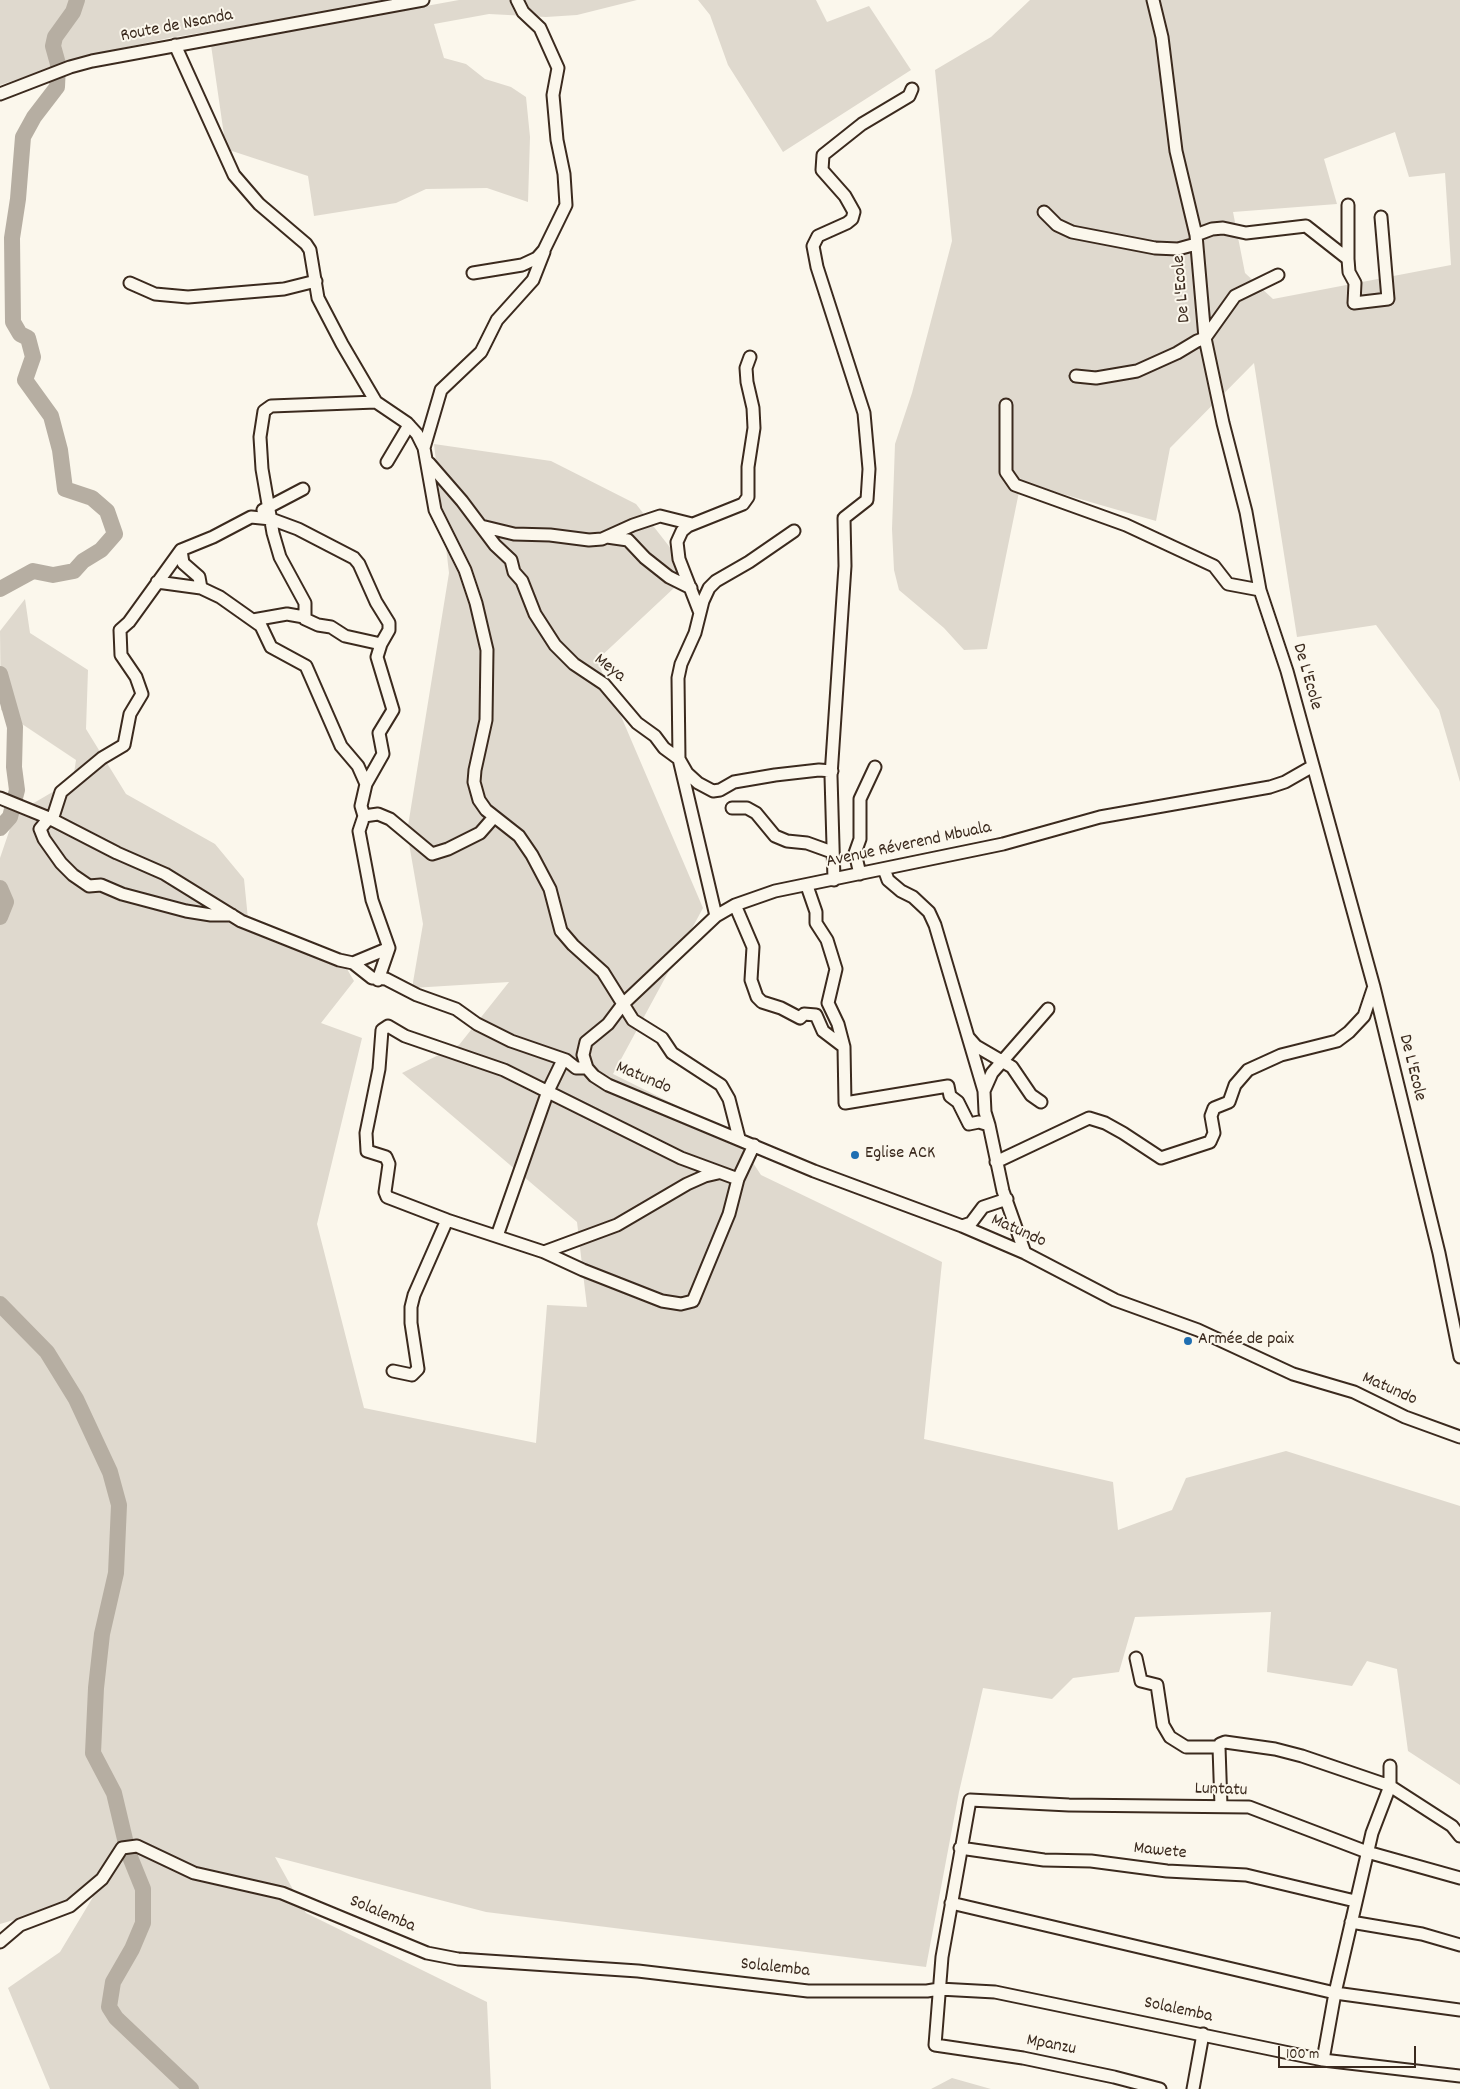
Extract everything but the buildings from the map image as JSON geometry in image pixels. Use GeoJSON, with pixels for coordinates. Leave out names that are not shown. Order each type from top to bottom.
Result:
{"type":"FeatureCollection","features":[{"type":"Feature","properties":{"kind":"street","name":"Route de Nsanda"},"geometry":{"type":"LineString","coordinates":[[0,94],[70,67],[175,44],[423,0]]}},
{"type":"Feature","properties":{"kind":"street"},"geometry":{"type":"LineString","coordinates":[[424,448],[442,390],[481,352],[497,320],[534,280],[544,250],[566,205],[564,174],[557,140],[553,95],[558,68],[540,28],[523,12],[516,0]]}},
{"type":"Feature","properties":{"kind":"street","name":"De L'Ecole"},"geometry":{"type":"LineString","coordinates":[[1153,0],[1162,37],[1176,151],[1196,239],[1205,338],[1223,423],[1246,512],[1260,590],[1288,671],[1374,987],[1440,1253],[1460,1356]]}},
{"type":"Feature","properties":{"kind":"street"},"geometry":{"type":"LineString","coordinates":[[175,44],[234,175],[259,204],[306,244],[316,281],[318,298],[376,402],[409,425],[424,448],[435,510],[465,570],[487,650],[487,707],[477,755],[474,782],[479,800],[494,817],[519,836],[532,855],[550,889],[561,931],[572,945],[603,972],[638,1025],[662,1038],[672,1052],[721,1085],[729,1099],[739,1138]]}},
{"type":"Feature","properties":{"kind":"street"},"geometry":{"type":"LineString","coordinates":[[834,880],[832,771],[845,566],[844,518],[868,500],[869,469],[864,413],[816,267],[813,246],[818,236],[847,223],[852,219],[854,212],[844,196],[822,170],[823,155],[829,148],[873,116],[909,96],[912,89]]}},
{"type":"Feature","properties":{"kind":"street"},"geometry":{"type":"LineString","coordinates":[[1348,205],[1348,259],[1349,272],[1355,283],[1354,302],[1388,299],[1380,217]]}},
{"type":"Feature","properties":{"kind":"street"},"geometry":{"type":"LineString","coordinates":[[1044,212],[1057,226],[1072,232],[1155,248],[1178,249],[1212,229],[1223,228],[1246,233],[1306,226],[1348,259]]}},
{"type":"Feature","properties":{"kind":"street"},"geometry":{"type":"LineString","coordinates":[[473,273],[522,265],[537,258],[544,250]]}},
{"type":"Feature","properties":{"kind":"street"},"geometry":{"type":"LineString","coordinates":[[1076,376],[1096,378],[1137,371],[1205,338],[1235,296],[1278,275]]}},
{"type":"Feature","properties":{"kind":"street"},"geometry":{"type":"LineString","coordinates":[[130,283],[155,294],[188,297],[292,288],[316,281]]}},
{"type":"Feature","properties":{"kind":"street"},"geometry":{"type":"LineString","coordinates":[[701,614],[676,548],[682,531],[692,524],[743,504],[748,496],[748,467],[754,428],[753,408],[746,368],[750,357]]}},
{"type":"Feature","properties":{"kind":"street"},"geometry":{"type":"LineString","coordinates":[[304,617],[305,603],[280,557],[271,519],[262,469],[260,437],[264,411],[271,406],[376,402]]}},
{"type":"Feature","properties":{"kind":"street"},"geometry":{"type":"LineString","coordinates":[[1006,405],[1006,472],[1015,485],[1126,525],[1214,566],[1228,584],[1260,590]]}},
{"type":"Feature","properties":{"kind":"street"},"geometry":{"type":"LineString","coordinates":[[387,462],[409,425]]}},
{"type":"Feature","properties":{"kind":"street","name":"Meya"},"geometry":{"type":"LineString","coordinates":[[428,463],[496,545],[512,560],[513,568],[522,581],[534,614],[555,645],[574,664],[604,684],[637,723],[651,731],[664,748],[678,760],[687,773],[698,783],[713,791],[720,790],[734,782],[819,770],[832,771]]}},
{"type":"Feature","properties":{"kind":"street"},"geometry":{"type":"LineString","coordinates":[[232,915],[186,911],[122,894],[101,885],[90,886],[73,875],[60,863],[44,839],[40,829],[50,819],[61,792],[102,758],[124,744],[130,714],[142,694],[136,677],[121,655],[120,630],[129,622],[181,550],[213,537],[304,490]]}},
{"type":"Feature","properties":{"kind":"street"},"geometry":{"type":"LineString","coordinates":[[481,526],[526,536],[550,535],[589,540],[607,537],[660,516],[692,524]]}},
{"type":"Feature","properties":{"kind":"street"},"geometry":{"type":"LineString","coordinates":[[251,517],[271,519],[298,529],[346,553],[359,564],[379,608],[385,614],[389,623],[389,630],[381,644],[377,657],[393,710],[379,733],[383,754],[366,784],[361,806],[364,816],[359,831],[372,900],[389,948],[378,980]]}},
{"type":"Feature","properties":{"kind":"street"},"geometry":{"type":"LineString","coordinates":[[716,916],[678,760],[678,678],[706,595],[716,580],[749,562],[794,531]]}},
{"type":"Feature","properties":{"kind":"street"},"geometry":{"type":"LineString","coordinates":[[607,537],[628,540],[645,558],[669,578],[691,588]]}},
{"type":"Feature","properties":{"kind":"street"},"geometry":{"type":"LineString","coordinates":[[181,550],[183,563],[197,575],[201,588]]}},
{"type":"Feature","properties":{"kind":"street"},"geometry":{"type":"LineString","coordinates":[[157,582],[201,588],[220,597],[261,626],[271,648],[301,661],[310,672],[340,746],[358,766],[366,784]]}},
{"type":"Feature","properties":{"kind":"street"},"geometry":{"type":"LineString","coordinates":[[253,620],[287,614],[304,617],[313,623],[332,627],[345,636],[381,644]]}},
{"type":"Feature","properties":{"kind":"street","name":"Avenue Réverend Mbuala"},"geometry":{"type":"LineString","coordinates":[[565,1060],[583,1048],[586,1042],[608,1024],[623,1004],[716,916],[735,905],[764,894],[1003,844],[1100,817],[1270,787],[1285,782],[1313,766]]}},
{"type":"Feature","properties":{"kind":"street"},"geometry":{"type":"LineString","coordinates":[[860,874],[855,853],[860,839],[860,799],[875,767]]}},
{"type":"Feature","properties":{"kind":"street"},"geometry":{"type":"LineString","coordinates":[[9,803],[50,819],[117,853],[166,874],[241,921],[339,960],[353,963],[389,948]]}},
{"type":"Feature","properties":{"kind":"street"},"geometry":{"type":"LineString","coordinates":[[732,808],[747,808],[756,813],[775,836],[787,841],[808,843],[832,852]]}},
{"type":"Feature","properties":{"kind":"street"},"geometry":{"type":"LineString","coordinates":[[364,816],[378,814],[390,819],[432,854],[448,849],[480,833],[494,817]]}},
{"type":"Feature","properties":{"kind":"street"},"geometry":{"type":"LineString","coordinates":[[884,869],[888,880],[901,891],[913,897],[928,912],[935,925],[984,1091],[985,1112],[1006,1199],[1025,1253]]}},
{"type":"Feature","properties":{"kind":"street"},"geometry":{"type":"LineString","coordinates":[[807,886],[816,922],[827,940],[836,969],[828,1003],[838,1024],[844,1047],[845,1103],[948,1086],[950,1096],[958,1102],[969,1124],[979,1122],[989,1125]]}},
{"type":"Feature","properties":{"kind":"street"},"geometry":{"type":"LineString","coordinates":[[735,905],[753,946],[751,980],[757,997],[762,1002],[781,1008],[800,1018],[804,1014],[816,1015],[823,1031],[844,1047]]}},
{"type":"Feature","properties":{"kind":"street","name":"Matundo"},"geometry":{"type":"LineString","coordinates":[[353,963],[372,978],[378,980],[386,979],[418,995],[456,1009],[477,1024],[511,1040],[565,1060],[576,1068],[588,1068],[594,1076],[608,1085],[739,1138],[814,1171],[962,1226],[1025,1253],[1115,1300],[1198,1330],[1293,1374],[1354,1392],[1405,1417],[1460,1437]]}},
{"type":"Feature","properties":{"kind":"street"},"geometry":{"type":"LineString","coordinates":[[996,1162],[1089,1118],[1106,1123],[1161,1158],[1210,1142],[1214,1133],[1211,1116],[1214,1108],[1228,1102],[1235,1085],[1248,1070],[1281,1055],[1337,1041],[1349,1032],[1364,1016],[1374,987]]}},
{"type":"Feature","properties":{"kind":"street"},"geometry":{"type":"LineString","coordinates":[[984,1091],[992,1073],[1048,1009]]}},
{"type":"Feature","properties":{"kind":"street"},"geometry":{"type":"LineString","coordinates":[[738,1179],[700,1167],[504,1070],[405,1036],[384,1026],[380,1035],[379,1069],[368,1116],[367,1151],[386,1157],[389,1164],[385,1192],[387,1196],[447,1220],[544,1252],[662,1301],[681,1304],[693,1301],[729,1214],[738,1179],[754,1145]]}},
{"type":"Feature","properties":{"kind":"street"},"geometry":{"type":"LineString","coordinates":[[969,1038],[976,1046],[1012,1067],[1031,1096],[1040,1102]]}},
{"type":"Feature","properties":{"kind":"street"},"geometry":{"type":"LineString","coordinates":[[583,1048],[584,1064],[588,1068]]}},
{"type":"Feature","properties":{"kind":"street"},"geometry":{"type":"LineString","coordinates":[[497,1236],[548,1091],[565,1060]]}},
{"type":"Feature","properties":{"kind":"street"},"geometry":{"type":"LineString","coordinates":[[544,1252],[617,1225],[687,1184],[705,1176],[720,1173]]}},
{"type":"Feature","properties":{"kind":"street"},"geometry":{"type":"LineString","coordinates":[[962,1226],[970,1223],[982,1207],[1006,1199]]}},
{"type":"Feature","properties":{"kind":"street"},"geometry":{"type":"LineString","coordinates":[[393,1371],[412,1375],[418,1369],[412,1330],[411,1307],[414,1295],[447,1220]]}},
{"type":"Feature","properties":{"kind":"street"},"geometry":{"type":"LineString","coordinates":[[1136,1658],[1141,1681],[1157,1685],[1163,1725],[1170,1737],[1186,1747],[1219,1747]]}},
{"type":"Feature","properties":{"kind":"street"},"geometry":{"type":"LineString","coordinates":[[1221,1806],[1219,1747],[1220,1744],[1225,1742],[1275,1749],[1390,1786],[1452,1826],[1460,1836]]}},
{"type":"Feature","properties":{"kind":"street"},"geometry":{"type":"LineString","coordinates":[[1323,2060],[1355,1901],[1372,1833],[1390,1786],[1390,1766]]}},
{"type":"Feature","properties":{"kind":"street","name":"Luntatu"},"geometry":{"type":"LineString","coordinates":[[960,1848],[970,1800],[1069,1805],[1249,1807],[1367,1852],[1460,1878]]}},
{"type":"Feature","properties":{"kind":"street","name":"Solalemba"},"geometry":{"type":"LineString","coordinates":[[0,1942],[20,1925],[70,1906],[102,1879],[109,1865],[126,1847],[138,1846],[194,1873],[282,1893],[427,1953],[458,1958],[638,1971],[808,1991],[927,1991],[939,1989],[995,1992],[1323,2060],[1460,2076]]}},
{"type":"Feature","properties":{"kind":"street"},"geometry":{"type":"LineString","coordinates":[[939,1989],[960,1848]]}},
{"type":"Feature","properties":{"kind":"street","name":"Mawete"},"geometry":{"type":"LineString","coordinates":[[960,1848],[1044,1860],[1091,1861],[1167,1871],[1246,1875],[1355,1901]]}},
{"type":"Feature","properties":{"kind":"street"},"geometry":{"type":"LineString","coordinates":[[951,1903],[1335,1993],[1460,2010]]}},
{"type":"Feature","properties":{"kind":"street"},"geometry":{"type":"LineString","coordinates":[[1351,1922],[1422,1934],[1460,1945]]}},
{"type":"Feature","properties":{"kind":"street","name":"Mpanzu"},"geometry":{"type":"LineString","coordinates":[[939,1989],[935,2045],[1023,2058],[1114,2077],[1160,2089]]}},
{"type":"Feature","properties":{"kind":"street"},"geometry":{"type":"LineString","coordinates":[[1193,2089],[1203,2034]]}},
{"type":"Feature","properties":{"kind":"shaded area"},"geometry":{"type":"Polygon","coordinates":[[[0,0],[400,0],[169,38],[95,54],[0,85],[0,0]]]}},
{"type":"Feature","properties":{"kind":"shaded area"},"geometry":{"type":"Polygon","coordinates":[[[459,0],[637,0],[577,15],[546,17],[489,14],[434,24],[444,58],[466,64],[485,79],[511,87],[526,97],[530,137],[528,202],[487,188],[426,189],[396,203],[314,216],[308,176],[226,149],[211,45],[459,0]]]}},
{"type":"Feature","properties":{"kind":"shaded area"},"geometry":{"type":"Polygon","coordinates":[[[698,0],[816,0],[827,22],[869,6],[911,70],[783,152],[728,65],[710,15],[698,0]]]}},
{"type":"Feature","properties":{"kind":"shaded area"},"geometry":{"type":"Polygon","coordinates":[[[1030,0],[1460,0],[1460,782],[1439,710],[1376,625],[1297,637],[1254,363],[1170,448],[1156,521],[1021,482],[987,649],[964,650],[944,628],[899,590],[894,570],[892,529],[895,444],[912,393],[952,241],[935,70],[991,37],[1030,0]],[[1395,132],[1324,159],[1337,204],[1233,212],[1245,273],[1273,299],[1451,265],[1445,173],[1409,177],[1395,132]]]}},
{"type":"Feature","properties":{"kind":"shaded area"},"geometry":{"type":"Polygon","coordinates":[[[434,444],[551,461],[636,504],[690,573],[597,660],[703,908],[613,1074],[734,1134],[761,1175],[942,1262],[924,1439],[1113,1482],[1118,1530],[1172,1510],[1186,1478],[1286,1451],[1460,1506],[1460,1785],[1408,1751],[1397,1669],[1367,1661],[1352,1686],[1267,1672],[1271,1612],[1135,1617],[1119,1672],[1073,1678],[1052,1699],[983,1688],[959,1792],[926,1967],[486,1912],[275,1857],[306,1913],[487,2002],[491,2089],[50,2089],[8,1988],[60,1952],[93,1897],[0,1924],[0,858],[15,814],[73,780],[76,760],[1,710],[0,631],[25,599],[30,633],[88,670],[86,729],[126,794],[215,844],[244,879],[249,929],[347,969],[354,981],[321,1023],[362,1038],[317,1224],[364,1408],[536,1443],[547,1305],[587,1307],[577,1222],[402,1073],[459,1045],[509,982],[412,988],[423,924],[407,832],[449,573],[434,444]]]}},
{"type":"Feature","properties":{"kind":"shaded area"},"geometry":{"type":"Polygon","coordinates":[[[952,2078],[991,2089],[931,2089],[952,2078]]]}},
{"type":"Feature","properties":{"kind":"waterway"},"geometry":{"type":"LineString","coordinates":[[0,589],[33,571],[53,575],[74,571],[83,561],[101,550],[115,534],[107,511],[92,498],[65,489],[60,450],[51,416],[25,380],[33,357],[28,338],[20,334],[13,322],[12,238],[18,199],[23,137],[34,117],[57,87],[58,64],[53,46],[55,37],[73,12],[77,0]]}},
{"type":"Feature","properties":{"kind":"waterway"},"geometry":{"type":"LineString","coordinates":[[0,674],[15,727],[14,767],[17,790],[10,817],[0,828]]}},
{"type":"Feature","properties":{"kind":"waterway"},"geometry":{"type":"LineString","coordinates":[[0,888],[6,902],[0,917]]}},
{"type":"Feature","properties":{"kind":"waterway"},"geometry":{"type":"LineString","coordinates":[[0,1304],[47,1352],[76,1399],[110,1472],[119,1505],[116,1573],[102,1634],[96,1688],[93,1753],[114,1793],[128,1852],[143,1889],[143,1923],[132,1949],[113,1982],[109,2007],[116,2018],[191,2089]]}},
{"type":"Feature","properties":{"kind":"place","name":"Eglise ACK"},"geometry":{"type":"Point","coordinates":[855,1155]}},
{"type":"Feature","properties":{"kind":"place","name":"Armée de paix"},"geometry":{"type":"Point","coordinates":[1188,1341]}}]}
